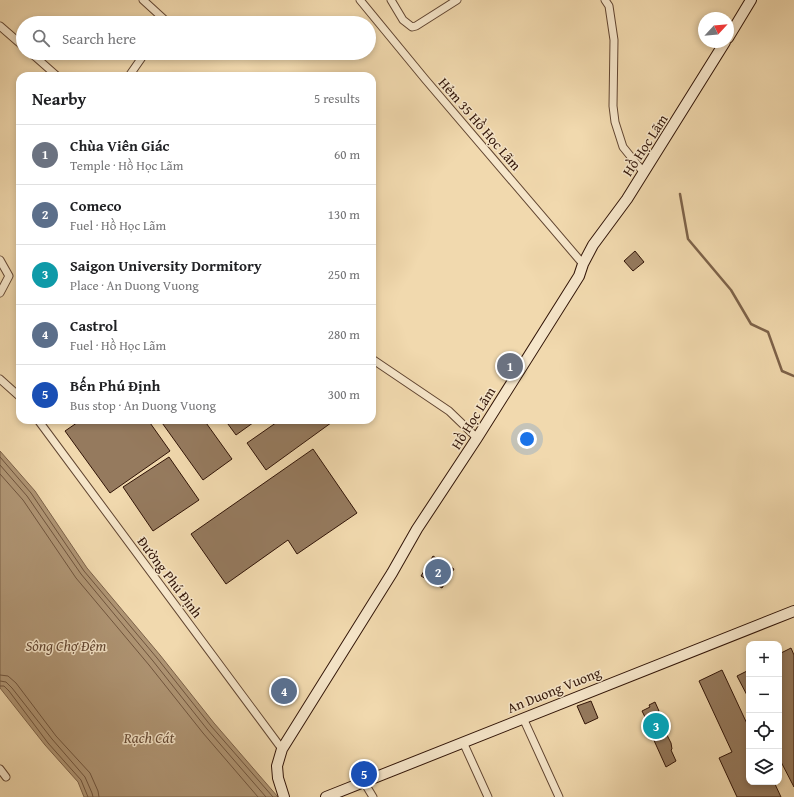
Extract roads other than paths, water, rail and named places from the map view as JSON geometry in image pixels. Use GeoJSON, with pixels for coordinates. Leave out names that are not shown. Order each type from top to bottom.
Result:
{"type":"FeatureCollection","features":[{"type":"Feature","properties":{"kind":"main road"},"geometry":{"type":"LineString","coordinates":[[734,28],[751,0]]}},
{"type":"Feature","properties":{"kind":"main road","name":"Hồ Học Lãm"},"geometry":{"type":"LineString","coordinates":[[284,797],[276,766],[282,749],[392,573],[417,529],[477,438],[579,276],[583,264],[593,245],[627,199],[721,48]]}},
{"type":"Feature","properties":{"kind":"main road","name":"An Duong Vuong"},"geometry":{"type":"LineString","coordinates":[[326,797],[794,611]]}},
{"type":"Feature","properties":{"kind":"street"},"geometry":{"type":"LineString","coordinates":[[143,0],[161,16]]}},
{"type":"Feature","properties":{"kind":"street","name":"Hẻm 35 Hồ Học Lãm"},"geometry":{"type":"LineString","coordinates":[[360,0],[373,16]]}},
{"type":"Feature","properties":{"kind":"street"},"geometry":{"type":"LineString","coordinates":[[391,0],[403,20],[412,27],[416,26],[457,0]]}},
{"type":"Feature","properties":{"kind":"street"},"geometry":{"type":"LineString","coordinates":[[605,0],[609,6],[614,40],[613,106],[615,122],[623,147],[644,172]]}},
{"type":"Feature","properties":{"kind":"street","name":"Hẻm 35 Hồ Học Lãm"},"geometry":{"type":"LineString","coordinates":[[376,19],[583,264]]}},
{"type":"Feature","properties":{"kind":"street"},"geometry":{"type":"LineString","coordinates":[[0,26],[16,40]]}},
{"type":"Feature","properties":{"kind":"street"},"geometry":{"type":"LineString","coordinates":[[39,60],[52,72]]}},
{"type":"Feature","properties":{"kind":"street"},"geometry":{"type":"LineString","coordinates":[[132,72],[140,60]]}},
{"type":"Feature","properties":{"kind":"street"},"geometry":{"type":"LineString","coordinates":[[0,260],[8,276],[0,293]]}},
{"type":"Feature","properties":{"kind":"street"},"geometry":{"type":"LineString","coordinates":[[376,362],[449,411],[477,438]]}},
{"type":"Feature","properties":{"kind":"street"},"geometry":{"type":"LineString","coordinates":[[0,379],[16,393]]}},
{"type":"Feature","properties":{"kind":"street","name":"Đường Phú Định"},"geometry":{"type":"LineString","coordinates":[[41,424],[282,749]]}},
{"type":"Feature","properties":{"kind":"street"},"geometry":{"type":"LineString","coordinates":[[523,718],[559,797]]}},
{"type":"Feature","properties":{"kind":"street"},"geometry":{"type":"LineString","coordinates":[[463,742],[488,797]]}},
{"type":"Feature","properties":{"kind":"street"},"geometry":{"type":"LineString","coordinates":[[0,769],[6,777]]}},
{"type":"Feature","properties":{"kind":"street"},"geometry":{"type":"LineString","coordinates":[[364,782],[373,797]]}},
{"type":"Feature","properties":{"kind":"water"},"geometry":{"type":"Polygon","coordinates":[[[0,451],[35,491],[87,568],[160,655],[214,723],[278,797],[84,797],[78,782],[45,745],[0,688],[0,451]]]}},
{"type":"Feature","properties":{"kind":"waterway"},"geometry":{"type":"LineString","coordinates":[[680,194],[688,239],[731,290],[751,324],[768,332],[782,371],[794,376]]}},
{"type":"Feature","properties":{"kind":"place","name":"Chùa Viên Giác"},"geometry":{"type":"Point","coordinates":[510,366]}},
{"type":"Feature","properties":{"kind":"place","name":"Comeco"},"geometry":{"type":"Point","coordinates":[438,572]}},
{"type":"Feature","properties":{"kind":"place","name":"Castrol"},"geometry":{"type":"Point","coordinates":[284,691]}},
{"type":"Feature","properties":{"kind":"place","name":"Saigon University Dormitory"},"geometry":{"type":"Point","coordinates":[656,726]}},
{"type":"Feature","properties":{"kind":"place","name":"Bến Phú Định"},"geometry":{"type":"Point","coordinates":[364,774]}},
{"type":"Feature","properties":{"kind":"water label","name":"Sông Chợ Đệm"},"geometry":{"type":"Point","coordinates":[66,646]}},
{"type":"Feature","properties":{"kind":"water label","name":"Rạch Cát"},"geometry":{"type":"Point","coordinates":[149,738]}}]}
